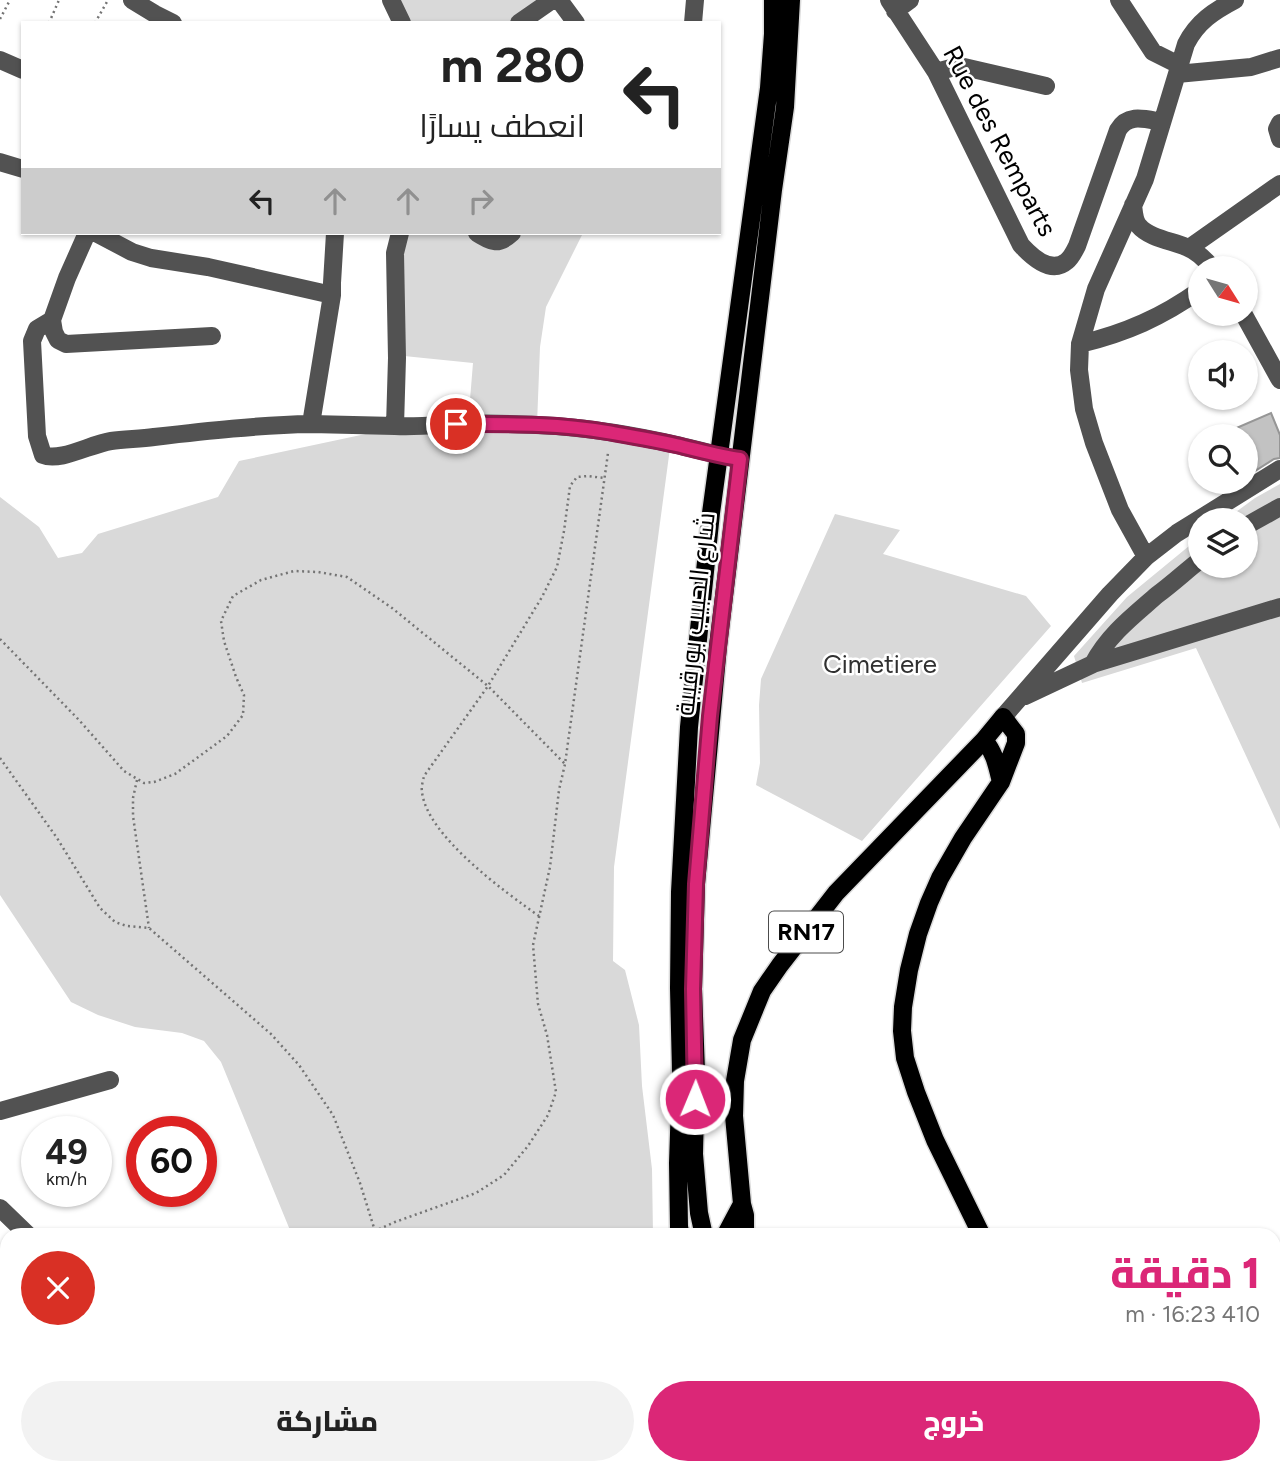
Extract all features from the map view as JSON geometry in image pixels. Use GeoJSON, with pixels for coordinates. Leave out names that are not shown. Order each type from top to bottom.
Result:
{"type":"FeatureCollection","features":[{"type":"Feature","properties":{"kind":"main road","name":"شارع الحبيب بورقيبة"},"geometry":{"type":"LineString","coordinates":[[679,1228],[680,892],[689,727],[718,456],[769,88],[773,0]]}},
{"type":"Feature","properties":{"kind":"main road","name":"شارع الحبيب بورقيبة"},"geometry":{"type":"LineString","coordinates":[[702,1228],[694,1154],[696,1071],[693,989],[696,884],[710,716],[772,190],[785,107],[791,0]]}},
{"type":"Feature","properties":{"kind":"main road","name":"RN17"},"geometry":{"type":"LineString","coordinates":[[745,1228],[734,1116],[735,1081],[742,1040],[762,991],[836,893],[1003,717]]}},
{"type":"Feature","properties":{"kind":"main road"},"geometry":{"type":"LineString","coordinates":[[978,1228],[935,1140],[916,1092],[905,1058],[903,1007],[912,954],[929,903],[963,838],[1001,782],[1016,743],[1016,734],[1003,717]]}},
{"type":"Feature","properties":{"kind":"main road"},"geometry":{"type":"LineString","coordinates":[[984,740],[996,759],[1001,782]]}},
{"type":"Feature","properties":{"kind":"main road"},"geometry":{"type":"LineString","coordinates":[[730,1228],[742,1204]]}},
{"type":"Feature","properties":{"kind":"street"},"geometry":{"type":"LineString","coordinates":[[391,0],[401,21]]}},
{"type":"Feature","properties":{"kind":"street"},"geometry":{"type":"LineString","coordinates":[[522,21],[552,0]]}},
{"type":"Feature","properties":{"kind":"street"},"geometry":{"type":"LineString","coordinates":[[559,0],[575,21]]}},
{"type":"Feature","properties":{"kind":"street"},"geometry":{"type":"LineString","coordinates":[[693,21],[695,0]]}},
{"type":"Feature","properties":{"kind":"street"},"geometry":{"type":"LineString","coordinates":[[1119,0],[1153,52],[1178,70],[1251,67],[1280,58]]}},
{"type":"Feature","properties":{"kind":"street"},"geometry":{"type":"LineString","coordinates":[[1146,556],[1120,510],[1094,443],[1080,383],[1080,344],[1096,289],[1145,179],[1186,44],[1196,27],[1235,0]]}},
{"type":"Feature","properties":{"kind":"street","name":"Rue des Remparts"},"geometry":{"type":"LineString","coordinates":[[898,4],[936,72],[1021,245],[1031,256],[1050,266],[1068,261],[1077,246],[1121,125],[1128,119],[1137,118],[1162,122]]}},
{"type":"Feature","properties":{"kind":"street"},"geometry":{"type":"LineString","coordinates":[[148,9],[169,21]]}},
{"type":"Feature","properties":{"kind":"street"},"geometry":{"type":"LineString","coordinates":[[0,60],[21,69]]}},
{"type":"Feature","properties":{"kind":"street"},"geometry":{"type":"LineString","coordinates":[[936,72],[964,67],[1046,86]]}},
{"type":"Feature","properties":{"kind":"street"},"geometry":{"type":"LineString","coordinates":[[1280,123],[1277,129],[1280,139]]}},
{"type":"Feature","properties":{"kind":"street"},"geometry":{"type":"LineString","coordinates":[[0,162],[21,168]]}},
{"type":"Feature","properties":{"kind":"street"},"geometry":{"type":"LineString","coordinates":[[1189,248],[1280,184]]}},
{"type":"Feature","properties":{"kind":"street"},"geometry":{"type":"LineString","coordinates":[[1133,205],[1136,220],[1147,233],[1189,248],[1200,256]]}},
{"type":"Feature","properties":{"kind":"street"},"geometry":{"type":"LineString","coordinates":[[86,235],[52,320],[58,340],[66,344],[212,336]]}},
{"type":"Feature","properties":{"kind":"street"},"geometry":{"type":"LineString","coordinates":[[100,235],[132,252],[152,258],[196,264],[332,295]]}},
{"type":"Feature","properties":{"kind":"street"},"geometry":{"type":"LineString","coordinates":[[311,424],[332,295],[335,235]]}},
{"type":"Feature","properties":{"kind":"street"},"geometry":{"type":"LineString","coordinates":[[395,426],[395,253],[400,235]]}},
{"type":"Feature","properties":{"kind":"street"},"geometry":{"type":"LineString","coordinates":[[481,235],[495,242],[509,235]]}},
{"type":"Feature","properties":{"kind":"street"},"geometry":{"type":"LineString","coordinates":[[1080,344],[1121,334],[1188,298]]}},
{"type":"Feature","properties":{"kind":"street"},"geometry":{"type":"LineString","coordinates":[[52,320],[37,329],[32,341],[37,436],[43,456],[47,457],[59,457],[88,446],[124,439],[210,430],[311,424],[421,427],[508,423],[604,432],[740,459]]}},
{"type":"Feature","properties":{"kind":"street"},"geometry":{"type":"LineString","coordinates":[[1250,326],[1280,380]]}},
{"type":"Feature","properties":{"kind":"street"},"geometry":{"type":"LineString","coordinates":[[1003,717],[1146,556],[1221,504],[1280,469]]}},
{"type":"Feature","properties":{"kind":"street"},"geometry":{"type":"LineString","coordinates":[[1258,519],[1280,507]]}},
{"type":"Feature","properties":{"kind":"street"},"geometry":{"type":"LineString","coordinates":[[1093,664],[1112,636],[1188,570]]}},
{"type":"Feature","properties":{"kind":"street"},"geometry":{"type":"LineString","coordinates":[[1019,699],[1093,664],[1280,607]]}},
{"type":"Feature","properties":{"kind":"street"},"geometry":{"type":"LineString","coordinates":[[0,1111],[110,1080]]}},
{"type":"Feature","properties":{"kind":"street"},"geometry":{"type":"LineString","coordinates":[[0,1208],[21,1228]]}},
{"type":"Feature","properties":{"kind":"path"},"geometry":{"type":"LineString","coordinates":[[0,19],[10,0]]}},
{"type":"Feature","properties":{"kind":"path"},"geometry":{"type":"LineString","coordinates":[[50,21],[59,0]]}},
{"type":"Feature","properties":{"kind":"path"},"geometry":{"type":"LineString","coordinates":[[96,21],[108,0]]}},
{"type":"Feature","properties":{"kind":"path"},"geometry":{"type":"LineString","coordinates":[[382,1228],[476,1193],[504,1175],[528,1146],[548,1115],[556,1092],[547,1035],[538,1004],[533,945],[550,867],[608,453]]}},
{"type":"Feature","properties":{"kind":"path"},"geometry":{"type":"LineString","coordinates":[[540,916],[496,886],[454,846],[435,823],[421,790],[424,776],[488,686],[557,566],[570,486],[577,477],[604,478]]}},
{"type":"Feature","properties":{"kind":"path"},"geometry":{"type":"LineString","coordinates":[[0,639],[79,720],[124,771],[144,783],[154,782],[176,774],[227,736],[243,715],[244,695],[224,641],[221,621],[233,596],[261,580],[294,571],[347,577],[392,608],[488,686],[565,764]]}},
{"type":"Feature","properties":{"kind":"path"},"geometry":{"type":"LineString","coordinates":[[0,758],[57,838],[100,908],[115,922],[149,928],[271,1034],[299,1065],[333,1115],[360,1183],[374,1228]]}},
{"type":"Feature","properties":{"kind":"path"},"geometry":{"type":"LineString","coordinates":[[137,780],[133,816],[149,928]]}},
{"type":"Feature","properties":{"kind":"green space"},"geometry":{"type":"Polygon","coordinates":[[[400,0],[539,0],[512,21],[410,21],[400,0]]]}},
{"type":"Feature","properties":{"kind":"green space"},"geometry":{"type":"Polygon","coordinates":[[[405,235],[582,235],[546,307],[540,347],[537,424],[670,448],[614,867],[613,961],[625,970],[639,1025],[642,1086],[652,1169],[653,1228],[289,1228],[221,1062],[204,1041],[182,1033],[135,1027],[98,1015],[71,1002],[0,895],[0,497],[39,527],[58,558],[82,553],[98,534],[218,497],[239,461],[469,412],[473,363],[404,356],[400,252],[405,235]]]}},
{"type":"Feature","properties":{"kind":"green space"},"geometry":{"type":"Polygon","coordinates":[[[1280,484],[1280,829],[1196,648],[1082,683],[1074,656],[1127,597],[1188,547],[1188,578],[1258,578],[1258,508],[1241,508],[1280,484]]]}},
{"type":"Feature","properties":{"kind":"green space","name":"Cimetiere"},"geometry":{"type":"Polygon","coordinates":[[[835,514],[900,530],[883,554],[1026,596],[1051,626],[862,841],[756,785],[760,763],[761,679],[835,514]]]}},
{"type":"Feature","properties":{"kind":"building"},"geometry":{"type":"Polygon","coordinates":[[[1271,413],[1280,435],[1280,458],[1258,469],[1258,424],[1246,424],[1271,413]]]}},
{"type":"Feature","properties":{"kind":"route"},"geometry":{"type":"LineString","coordinates":[[456,424],[556,426],[604,432],[740,459],[710,716],[696,884],[693,989],[695,1099]]}}]}
